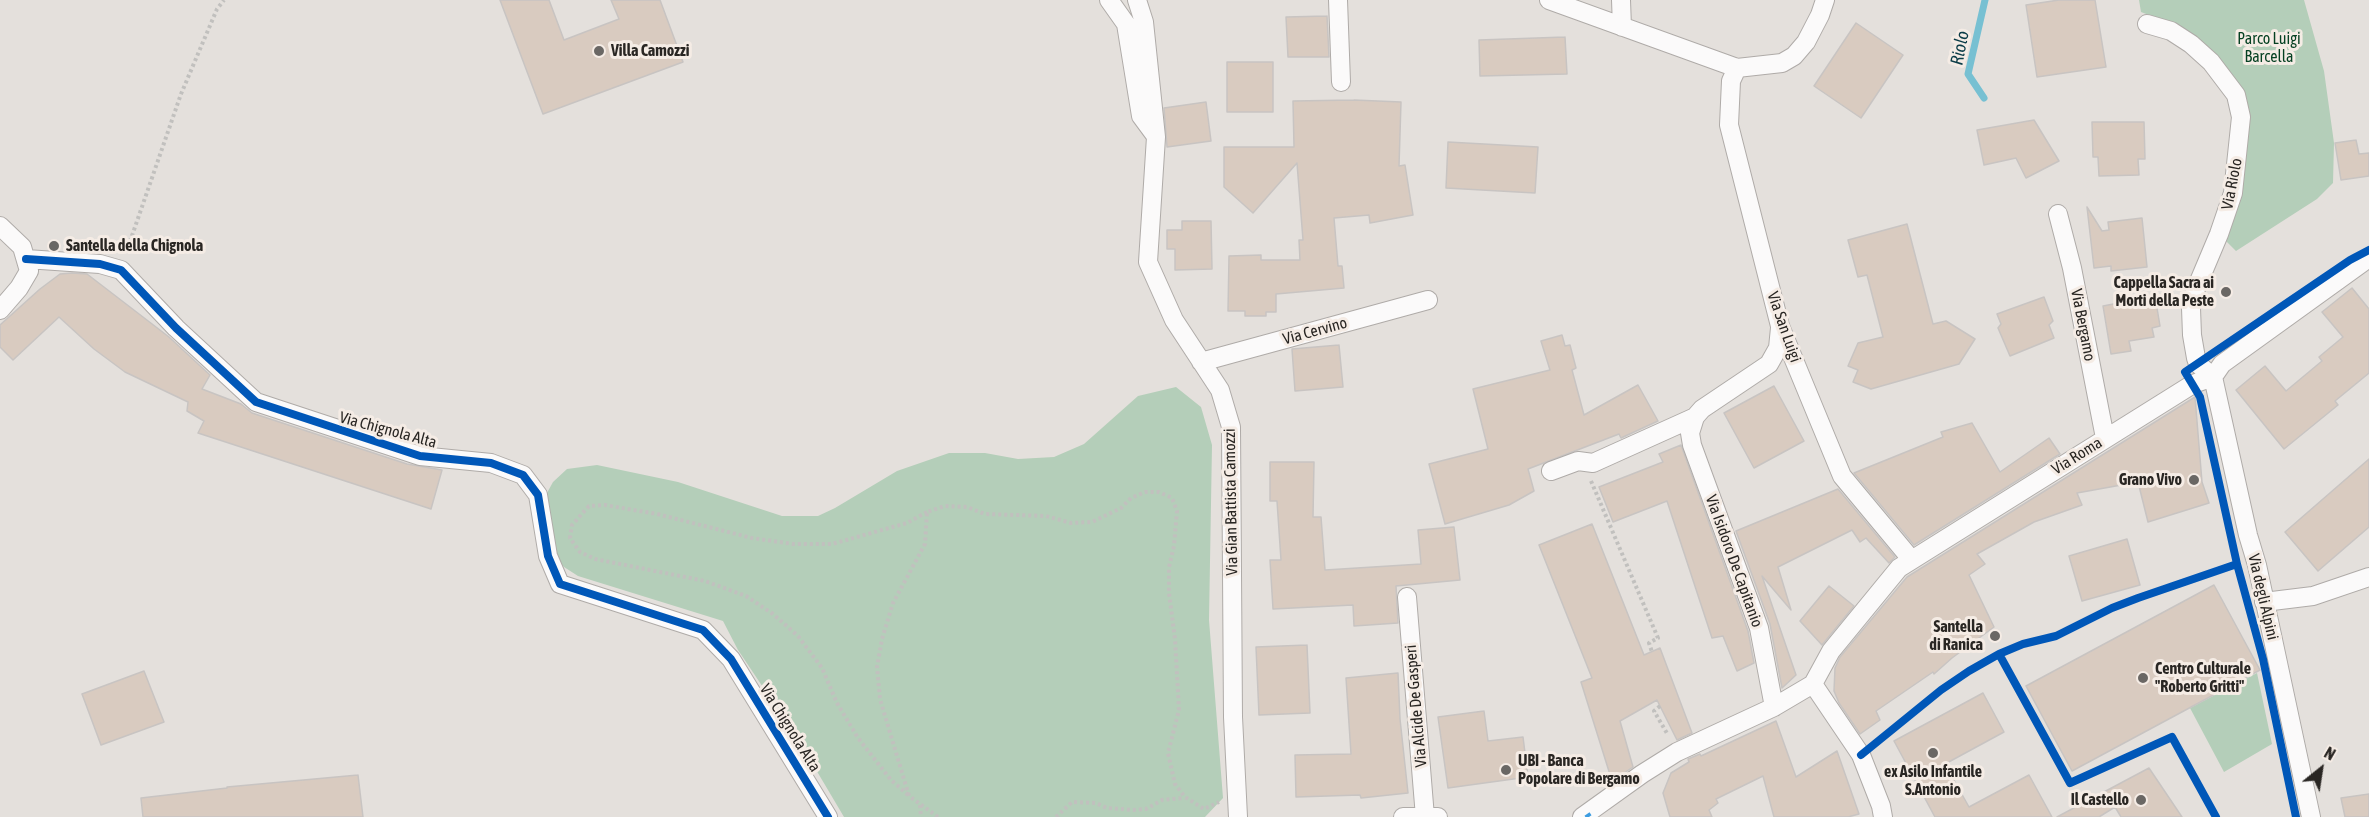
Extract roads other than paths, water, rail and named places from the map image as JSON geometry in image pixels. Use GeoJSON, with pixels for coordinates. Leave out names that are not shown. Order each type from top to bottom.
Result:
{"type":"FeatureCollection","features":[{"type":"Feature","properties":{"kind":"street"},"geometry":{"type":"LineString","coordinates":[[1109,0],[1126,24],[1141,116],[1156,137]]}},
{"type":"Feature","properties":{"kind":"street","name":"Via Gian Battista Camozzi"},"geometry":{"type":"LineString","coordinates":[[1137,0],[1144,22],[1156,137],[1148,261],[1174,321],[1220,390],[1231,427],[1238,817]]}},
{"type":"Feature","properties":{"kind":"street"},"geometry":{"type":"LineString","coordinates":[[1338,0],[1341,82]]}},
{"type":"Feature","properties":{"kind":"street"},"geometry":{"type":"LineString","coordinates":[[1550,0],[1737,68],[1782,63],[1794,56],[1806,42],[1820,15],[1824,0]]}},
{"type":"Feature","properties":{"kind":"street"},"geometry":{"type":"LineString","coordinates":[[1622,0],[1622,27]]}},
{"type":"Feature","properties":{"kind":"street","name":"Via Riolo"},"geometry":{"type":"LineString","coordinates":[[2147,24],[2171,32],[2211,62],[2236,95],[2241,117],[2233,193],[2191,308],[2196,358],[2198,364],[2213,377]]}},
{"type":"Feature","properties":{"kind":"street","name":"Via San Luigi"},"geometry":{"type":"LineString","coordinates":[[1737,68],[1731,81],[1730,125],[1780,326],[1842,476],[1911,559]]}},
{"type":"Feature","properties":{"kind":"street","name":"Via Bergamo"},"geometry":{"type":"LineString","coordinates":[[2058,214],[2072,268],[2105,438]]}},
{"type":"Feature","properties":{"kind":"street"},"geometry":{"type":"LineString","coordinates":[[0,226],[22,247],[29,271],[19,288],[0,310]]}},
{"type":"Feature","properties":{"kind":"street","name":"Via Roma"},"geometry":{"type":"LineString","coordinates":[[1814,684],[1831,651],[1899,568],[2193,384],[2213,377],[2222,364],[2369,258]]}},
{"type":"Feature","properties":{"kind":"street","name":"Via Chignola Alta"},"geometry":{"type":"LineString","coordinates":[[26,259],[100,264],[121,270],[176,328],[256,402],[329,428],[420,456],[491,463],[523,475],[538,495],[548,556],[560,584],[703,630],[731,659],[828,817]]}},
{"type":"Feature","properties":{"kind":"street","name":"Via Cervino"},"geometry":{"type":"LineString","coordinates":[[1201,362],[1428,300]]}},
{"type":"Feature","properties":{"kind":"street"},"geometry":{"type":"LineString","coordinates":[[1551,471],[1578,461],[1593,463],[1695,417],[1702,409],[1769,364],[1778,348],[1780,326]]}},
{"type":"Feature","properties":{"kind":"street"},"geometry":{"type":"LineString","coordinates":[[1769,364],[1780,365],[1801,376]]}},
{"type":"Feature","properties":{"kind":"street","name":"Via degli Alpini"},"geometry":{"type":"LineString","coordinates":[[2213,377],[2310,817]]}},
{"type":"Feature","properties":{"kind":"street","name":"Via Isidoro De Capitanio"},"geometry":{"type":"LineString","coordinates":[[1695,417],[1690,433],[1692,445],[1759,628],[1774,707]]}},
{"type":"Feature","properties":{"kind":"street"},"geometry":{"type":"LineString","coordinates":[[2264,602],[2313,596],[2369,577]]}},
{"type":"Feature","properties":{"kind":"street","name":"Via Alcide De Gasperi"},"geometry":{"type":"LineString","coordinates":[[1407,597],[1429,817]]}},
{"type":"Feature","properties":{"kind":"street"},"geometry":{"type":"LineString","coordinates":[[1582,817],[1677,752],[1774,707],[1814,684],[1861,755],[1883,817]]}},
{"type":"Feature","properties":{"kind":"street"},"geometry":{"type":"LineString","coordinates":[[1403,817],[1429,817]]}},
{"type":"Feature","properties":{"kind":"waterway","name":"Riolo"},"geometry":{"type":"LineString","coordinates":[[1984,98],[1968,74],[1985,0]]}},
{"type":"Feature","properties":{"kind":"place","name":"Villa Camozzi"},"geometry":{"type":"Point","coordinates":[599,51]}},
{"type":"Feature","properties":{"kind":"place","name":"Santella della Chignola"},"geometry":{"type":"Point","coordinates":[54,246]}},
{"type":"Feature","properties":{"kind":"place","name":"Cappella Sacra ai Morti della Peste"},"geometry":{"type":"Point","coordinates":[2226,292]}},
{"type":"Feature","properties":{"kind":"place","name":"Grano Vivo"},"geometry":{"type":"Point","coordinates":[2194,480]}},
{"type":"Feature","properties":{"kind":"place","name":"Santella di Ranica"},"geometry":{"type":"Point","coordinates":[1995,636]}},
{"type":"Feature","properties":{"kind":"place","name":"Centro Culturale \"Roberto Gritti\""},"geometry":{"type":"Point","coordinates":[2143,678]}},
{"type":"Feature","properties":{"kind":"place","name":"ex Asilo Infantile S.Antonio"},"geometry":{"type":"Point","coordinates":[1933,753]}},
{"type":"Feature","properties":{"kind":"place","name":"UBI - Banca Popolare di Bergamo"},"geometry":{"type":"Point","coordinates":[1506,770]}},
{"type":"Feature","properties":{"kind":"place","name":"Il Castello"},"geometry":{"type":"Point","coordinates":[2141,800]}},
{"type":"Feature","properties":{"kind":"park label","name":"Parco Luigi Barcella"},"geometry":{"type":"Point","coordinates":[2269,48]}}]}
